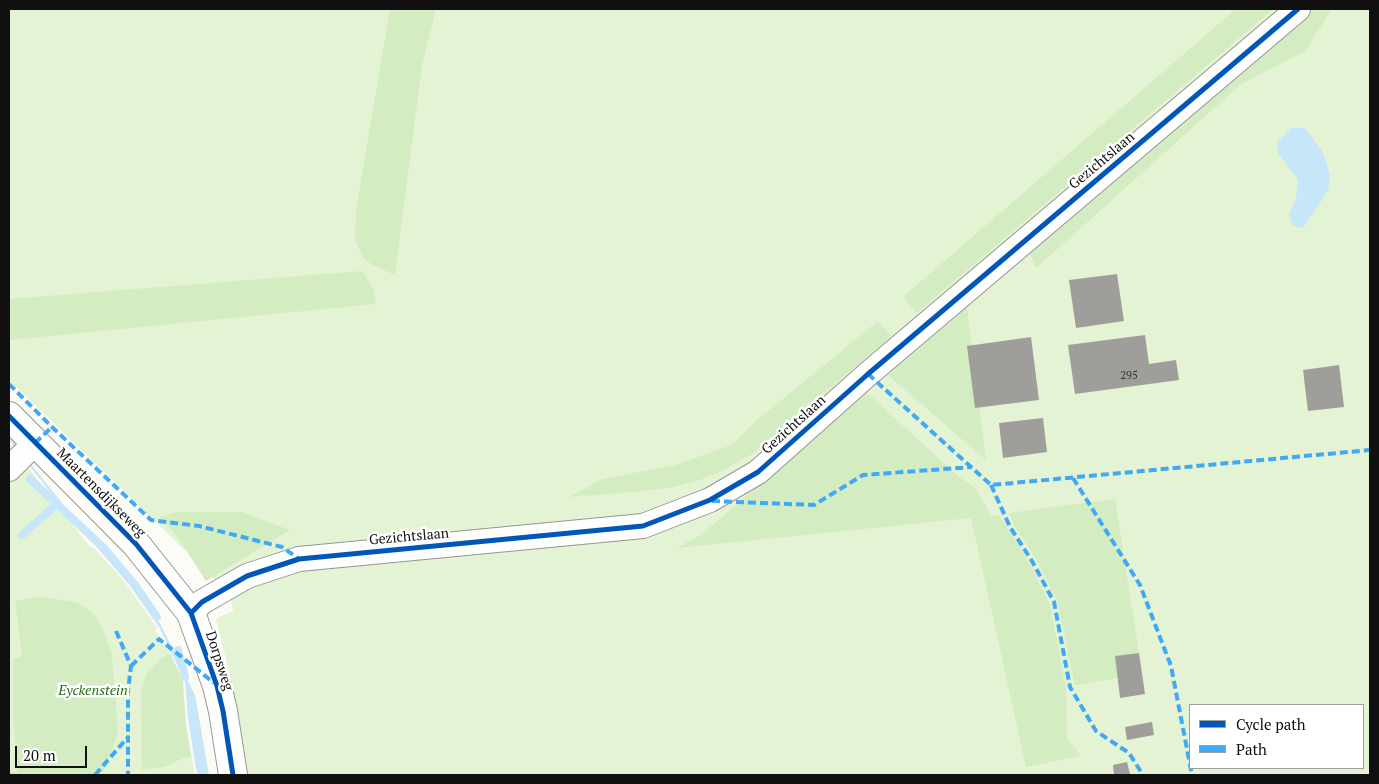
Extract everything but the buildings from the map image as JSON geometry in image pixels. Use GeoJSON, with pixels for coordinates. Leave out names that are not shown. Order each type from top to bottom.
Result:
{"type":"FeatureCollection","features":[{"type":"Feature","properties":{"kind":"street","name":"Gezichtslaan"},"geometry":{"type":"LineString","coordinates":[[191,613],[202,602],[247,576],[299,559],[643,526],[710,500],[758,472],[868,374],[1298,9]]}},
{"type":"Feature","properties":{"kind":"street","name":"Maartensdijkseweg"},"geometry":{"type":"LineString","coordinates":[[9,416],[136,544],[191,613]]}},
{"type":"Feature","properties":{"kind":"street"},"geometry":{"type":"LineString","coordinates":[[9,469],[35,443]]}},
{"type":"Feature","properties":{"kind":"street","name":"Dorpsweg"},"geometry":{"type":"LineString","coordinates":[[191,613],[217,686],[233,775]]}},
{"type":"Feature","properties":{"kind":"green space"},"geometry":{"type":"Polygon","coordinates":[[[9,9],[1370,9],[1370,775],[246,775],[229,672],[216,619],[233,611],[230,594],[9,380],[9,9]]]}},
{"type":"Feature","properties":{"kind":"green space"},"geometry":{"type":"Polygon","coordinates":[[[390,9],[436,9],[422,65],[395,275],[372,265],[362,256],[355,239],[356,210],[390,9]]]}},
{"type":"Feature","properties":{"kind":"green space"},"geometry":{"type":"Polygon","coordinates":[[[1236,9],[1273,9],[917,313],[903,297],[1236,9]]]}},
{"type":"Feature","properties":{"kind":"green space"},"geometry":{"type":"Polygon","coordinates":[[[1308,9],[1332,9],[1305,51],[1240,85],[1036,268],[1028,248],[1308,9]]]}},
{"type":"Feature","properties":{"kind":"green space"},"geometry":{"type":"Polygon","coordinates":[[[362,271],[374,290],[376,304],[9,340],[9,299],[362,271]]]}},
{"type":"Feature","properties":{"kind":"green space"},"geometry":{"type":"Polygon","coordinates":[[[967,307],[986,460],[888,375],[967,307]]]}},
{"type":"Feature","properties":{"kind":"green space"},"geometry":{"type":"Polygon","coordinates":[[[878,321],[891,336],[752,454],[726,469],[700,480],[673,487],[569,497],[602,479],[675,465],[732,445],[756,421],[878,321]]]}},
{"type":"Feature","properties":{"kind":"green space"},"geometry":{"type":"Polygon","coordinates":[[[867,393],[959,477],[974,487],[986,505],[990,516],[999,515],[1030,564],[1050,605],[1066,689],[1067,738],[1081,756],[1026,767],[971,518],[677,548],[701,535],[867,393]]]}},
{"type":"Feature","properties":{"kind":"green space","name":"Eyckenstein"},"geometry":{"type":"Polygon","coordinates":[[[9,443],[90,547],[93,547],[124,581],[157,628],[155,630],[168,648],[185,719],[195,775],[9,775],[9,443]]]}},
{"type":"Feature","properties":{"kind":"green space"},"geometry":{"type":"Polygon","coordinates":[[[1115,499],[1139,653],[1115,656],[1118,678],[1075,685],[1057,601],[1036,559],[1015,527],[1009,513],[1115,499]]]}},
{"type":"Feature","properties":{"kind":"green space"},"geometry":{"type":"Polygon","coordinates":[[[176,512],[242,512],[290,530],[206,581],[177,536],[160,517],[176,512]]]}},
{"type":"Feature","properties":{"kind":"green space"},"geometry":{"type":"Polygon","coordinates":[[[40,596],[78,603],[95,615],[106,637],[112,656],[118,733],[104,770],[100,775],[9,775],[9,771],[18,774],[13,719],[13,659],[22,656],[15,601],[40,596]]]}},
{"type":"Feature","properties":{"kind":"green space"},"geometry":{"type":"Polygon","coordinates":[[[171,654],[183,682],[191,757],[164,767],[142,770],[141,693],[147,672],[163,657],[171,654]]]}},
{"type":"Feature","properties":{"kind":"water"},"geometry":{"type":"Polygon","coordinates":[[[1291,128],[1305,128],[1323,152],[1330,175],[1328,191],[1303,228],[1293,226],[1289,214],[1296,199],[1298,180],[1278,153],[1277,142],[1291,128]]]}},
{"type":"Feature","properties":{"kind":"water"},"geometry":{"type":"Polygon","coordinates":[[[9,437],[83,529],[98,543],[135,587],[161,625],[195,695],[209,775],[197,775],[188,718],[185,681],[159,627],[130,586],[81,531],[9,440],[9,437]]]}},
{"type":"Feature","properties":{"kind":"waterway"},"geometry":{"type":"LineString","coordinates":[[30,479],[104,548],[135,585],[157,617]]}},
{"type":"Feature","properties":{"kind":"waterway"},"geometry":{"type":"LineString","coordinates":[[22,535],[57,504]]}},
{"type":"Feature","properties":{"kind":"waterway"},"geometry":{"type":"LineString","coordinates":[[178,650],[185,677]]}},
{"type":"Feature","properties":{"kind":"marked path"},"geometry":{"type":"LineString","coordinates":[[868,374],[991,485],[1370,450]]}},
{"type":"Feature","properties":{"kind":"marked path"},"geometry":{"type":"LineString","coordinates":[[9,384],[151,520],[199,526],[282,547],[299,559]]}},
{"type":"Feature","properties":{"kind":"marked path"},"geometry":{"type":"LineString","coordinates":[[35,443],[52,427]]}},
{"type":"Feature","properties":{"kind":"marked path"},"geometry":{"type":"LineString","coordinates":[[712,501],[814,505],[863,475],[972,467]]}},
{"type":"Feature","properties":{"kind":"marked path"},"geometry":{"type":"LineString","coordinates":[[1073,478],[1140,585],[1171,666],[1189,759]]}},
{"type":"Feature","properties":{"kind":"marked path"},"geometry":{"type":"LineString","coordinates":[[991,485],[1010,527],[1032,561],[1054,602],[1070,687],[1096,731],[1129,753],[1143,775]]}},
{"type":"Feature","properties":{"kind":"marked path"},"geometry":{"type":"LineString","coordinates":[[116,631],[131,666],[128,691],[128,737]]}},
{"type":"Feature","properties":{"kind":"marked path"},"geometry":{"type":"LineString","coordinates":[[131,666],[159,639],[214,683]]}},
{"type":"Feature","properties":{"kind":"marked path"},"geometry":{"type":"LineString","coordinates":[[95,775],[128,737],[128,775]]}},
{"type":"Feature","properties":{"kind":"marked path"},"geometry":{"type":"LineString","coordinates":[[1191,769],[1192,775]]}},
{"type":"Feature","properties":{"kind":"cycle path"},"geometry":{"type":"LineString","coordinates":[[191,613],[202,602],[247,576],[299,559],[643,526],[710,500],[758,472],[868,374],[1298,9]]}},
{"type":"Feature","properties":{"kind":"cycle path"},"geometry":{"type":"LineString","coordinates":[[9,416],[136,544],[191,613],[217,686],[233,775]]}}]}
